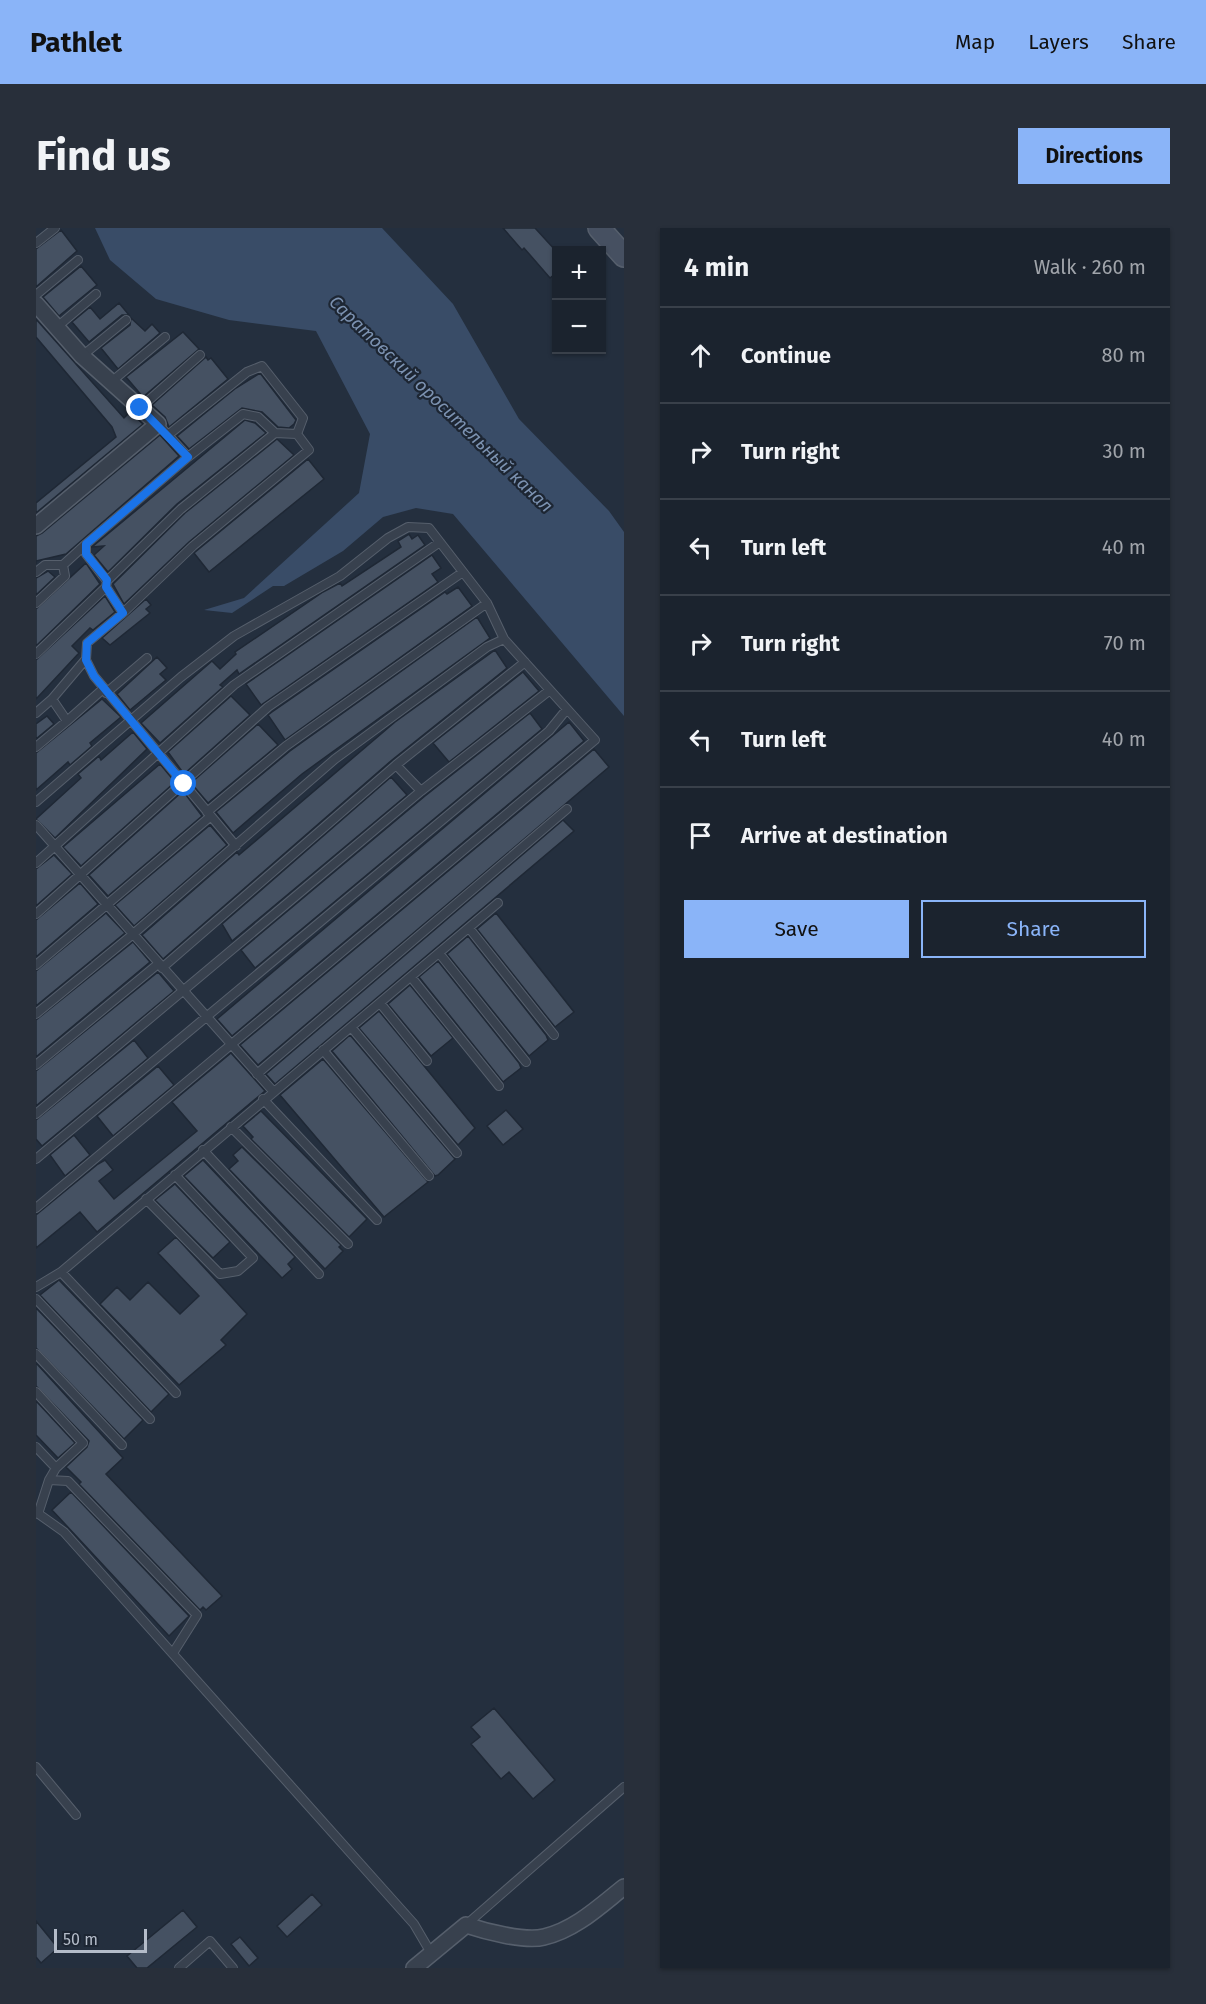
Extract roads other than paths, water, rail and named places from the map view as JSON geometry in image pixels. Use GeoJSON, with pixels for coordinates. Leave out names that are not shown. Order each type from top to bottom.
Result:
{"type":"FeatureCollection","features":[{"type":"Feature","properties":{"kind":"street"},"geometry":{"type":"LineString","coordinates":[[599,228],[624,256]]}},
{"type":"Feature","properties":{"kind":"street"},"geometry":{"type":"LineString","coordinates":[[36,304],[82,356],[163,430],[36,526]]}},
{"type":"Feature","properties":{"kind":"street"},"geometry":{"type":"LineString","coordinates":[[414,1968],[466,1925],[492,1934],[543,1938],[577,1923],[624,1887]]}},
{"type":"Feature","properties":{"kind":"lane"},"geometry":{"type":"LineString","coordinates":[[36,243],[55,228]]}},
{"type":"Feature","properties":{"kind":"lane"},"geometry":{"type":"LineString","coordinates":[[36,295],[78,260]]}},
{"type":"Feature","properties":{"kind":"lane"},"geometry":{"type":"LineString","coordinates":[[57,327],[96,294]]}},
{"type":"Feature","properties":{"kind":"lane"},"geometry":{"type":"LineString","coordinates":[[82,356],[126,320]]}},
{"type":"Feature","properties":{"kind":"lane"},"geometry":{"type":"LineString","coordinates":[[111,382],[165,336]]}},
{"type":"Feature","properties":{"kind":"lane"},"geometry":{"type":"LineString","coordinates":[[140,408],[200,355]]}},
{"type":"Feature","properties":{"kind":"lane"},"geometry":{"type":"LineString","coordinates":[[188,457],[163,430],[248,372],[262,366],[303,418],[297,434]]}},
{"type":"Feature","properties":{"kind":"lane"},"geometry":{"type":"LineString","coordinates":[[36,572],[45,565],[63,565],[188,457],[243,414],[258,417],[275,434]]}},
{"type":"Feature","properties":{"kind":"lane"},"geometry":{"type":"LineString","coordinates":[[36,654],[182,509],[275,434],[297,434]]}},
{"type":"Feature","properties":{"kind":"lane"},"geometry":{"type":"LineString","coordinates":[[236,846],[104,691],[86,659],[87,643],[123,613],[193,546],[309,450],[297,434]]}},
{"type":"Feature","properties":{"kind":"lane"},"geometry":{"type":"LineString","coordinates":[[36,802],[234,636],[340,576],[388,538],[408,527],[429,528],[487,603],[504,639],[595,740],[36,1208]]}},
{"type":"Feature","properties":{"kind":"lane"},"geometry":{"type":"LineString","coordinates":[[36,863],[234,685],[440,542]]}},
{"type":"Feature","properties":{"kind":"lane"},"geometry":{"type":"LineString","coordinates":[[86,544],[86,554],[107,584],[123,613]]}},
{"type":"Feature","properties":{"kind":"lane"},"geometry":{"type":"LineString","coordinates":[[36,603],[65,576],[63,565]]}},
{"type":"Feature","properties":{"kind":"lane"},"geometry":{"type":"LineString","coordinates":[[36,914],[81,877],[268,708],[464,572]]}},
{"type":"Feature","properties":{"kind":"lane"},"geometry":{"type":"LineString","coordinates":[[36,964],[107,906],[286,746],[487,603]]}},
{"type":"Feature","properties":{"kind":"lane"},"geometry":{"type":"LineString","coordinates":[[36,1014],[132,935],[334,759],[487,647],[504,639]]}},
{"type":"Feature","properties":{"kind":"lane"},"geometry":{"type":"LineString","coordinates":[[36,747],[147,658]]}},
{"type":"Feature","properties":{"kind":"lane"},"geometry":{"type":"LineString","coordinates":[[36,713],[52,699],[86,659]]}},
{"type":"Feature","properties":{"kind":"lane"},"geometry":{"type":"LineString","coordinates":[[36,1065],[160,966],[396,765],[525,662]]}},
{"type":"Feature","properties":{"kind":"lane"},"geometry":{"type":"LineString","coordinates":[[36,1114],[421,791],[550,690]]}},
{"type":"Feature","properties":{"kind":"lane"},"geometry":{"type":"LineString","coordinates":[[52,699],[66,721]]}},
{"type":"Feature","properties":{"kind":"lane"},"geometry":{"type":"LineString","coordinates":[[36,1159],[549,732],[567,709]]}},
{"type":"Feature","properties":{"kind":"lane"},"geometry":{"type":"LineString","coordinates":[[396,765],[421,791]]}},
{"type":"Feature","properties":{"kind":"lane"},"geometry":{"type":"LineString","coordinates":[[257,1074],[567,809]]}},
{"type":"Feature","properties":{"kind":"lane"},"geometry":{"type":"LineString","coordinates":[[36,825],[273,1091]]}},
{"type":"Feature","properties":{"kind":"lane"},"geometry":{"type":"LineString","coordinates":[[36,1287],[61,1272],[263,1099],[498,903]]}},
{"type":"Feature","properties":{"kind":"lane"},"geometry":{"type":"LineString","coordinates":[[469,928],[554,1035]]}},
{"type":"Feature","properties":{"kind":"lane"},"geometry":{"type":"LineString","coordinates":[[439,953],[526,1062]]}},
{"type":"Feature","properties":{"kind":"lane"},"geometry":{"type":"LineString","coordinates":[[411,977],[499,1086]]}},
{"type":"Feature","properties":{"kind":"lane"},"geometry":{"type":"LineString","coordinates":[[380,1003],[427,1061]]}},
{"type":"Feature","properties":{"kind":"lane"},"geometry":{"type":"LineString","coordinates":[[351,1027],[457,1152]]}},
{"type":"Feature","properties":{"kind":"lane"},"geometry":{"type":"LineString","coordinates":[[323,1050],[429,1176]]}},
{"type":"Feature","properties":{"kind":"lane"},"geometry":{"type":"LineString","coordinates":[[263,1099],[377,1220]]}},
{"type":"Feature","properties":{"kind":"lane"},"geometry":{"type":"LineString","coordinates":[[231,1127],[348,1244]]}},
{"type":"Feature","properties":{"kind":"lane"},"geometry":{"type":"LineString","coordinates":[[203,1150],[319,1274]]}},
{"type":"Feature","properties":{"kind":"lane"},"geometry":{"type":"LineString","coordinates":[[146,1199],[220,1274],[238,1271],[253,1258],[175,1175]]}},
{"type":"Feature","properties":{"kind":"lane"},"geometry":{"type":"LineString","coordinates":[[61,1272],[176,1393]]}},
{"type":"Feature","properties":{"kind":"lane"},"geometry":{"type":"LineString","coordinates":[[36,1299],[150,1419]]}},
{"type":"Feature","properties":{"kind":"lane"},"geometry":{"type":"LineString","coordinates":[[36,1354],[122,1445]]}},
{"type":"Feature","properties":{"kind":"lane"},"geometry":{"type":"LineString","coordinates":[[36,1392],[83,1443],[56,1468],[37,1513],[64,1532],[173,1653],[414,1924],[431,1953]]}},
{"type":"Feature","properties":{"kind":"lane"},"geometry":{"type":"LineString","coordinates":[[36,1447],[56,1468]]}},
{"type":"Feature","properties":{"kind":"lane"},"geometry":{"type":"LineString","coordinates":[[49,1480],[68,1481],[197,1615],[173,1653]]}},
{"type":"Feature","properties":{"kind":"lane"},"geometry":{"type":"LineString","coordinates":[[36,1767],[76,1815]]}},
{"type":"Feature","properties":{"kind":"lane"},"geometry":{"type":"LineString","coordinates":[[466,1925],[624,1788]]}},
{"type":"Feature","properties":{"kind":"lane"},"geometry":{"type":"LineString","coordinates":[[179,1968],[210,1941],[233,1968]]}},
{"type":"Feature","properties":{"kind":"water","name":"Саратовский оросительный канал"},"geometry":{"type":"Polygon","coordinates":[[[95,228],[382,228],[453,304],[519,419],[609,511],[624,532],[624,716],[453,514],[416,508],[383,517],[343,551],[284,586],[273,586],[232,613],[204,610],[244,598],[359,493],[370,434],[316,331],[229,320],[156,299],[110,260],[95,228]]]}}]}
